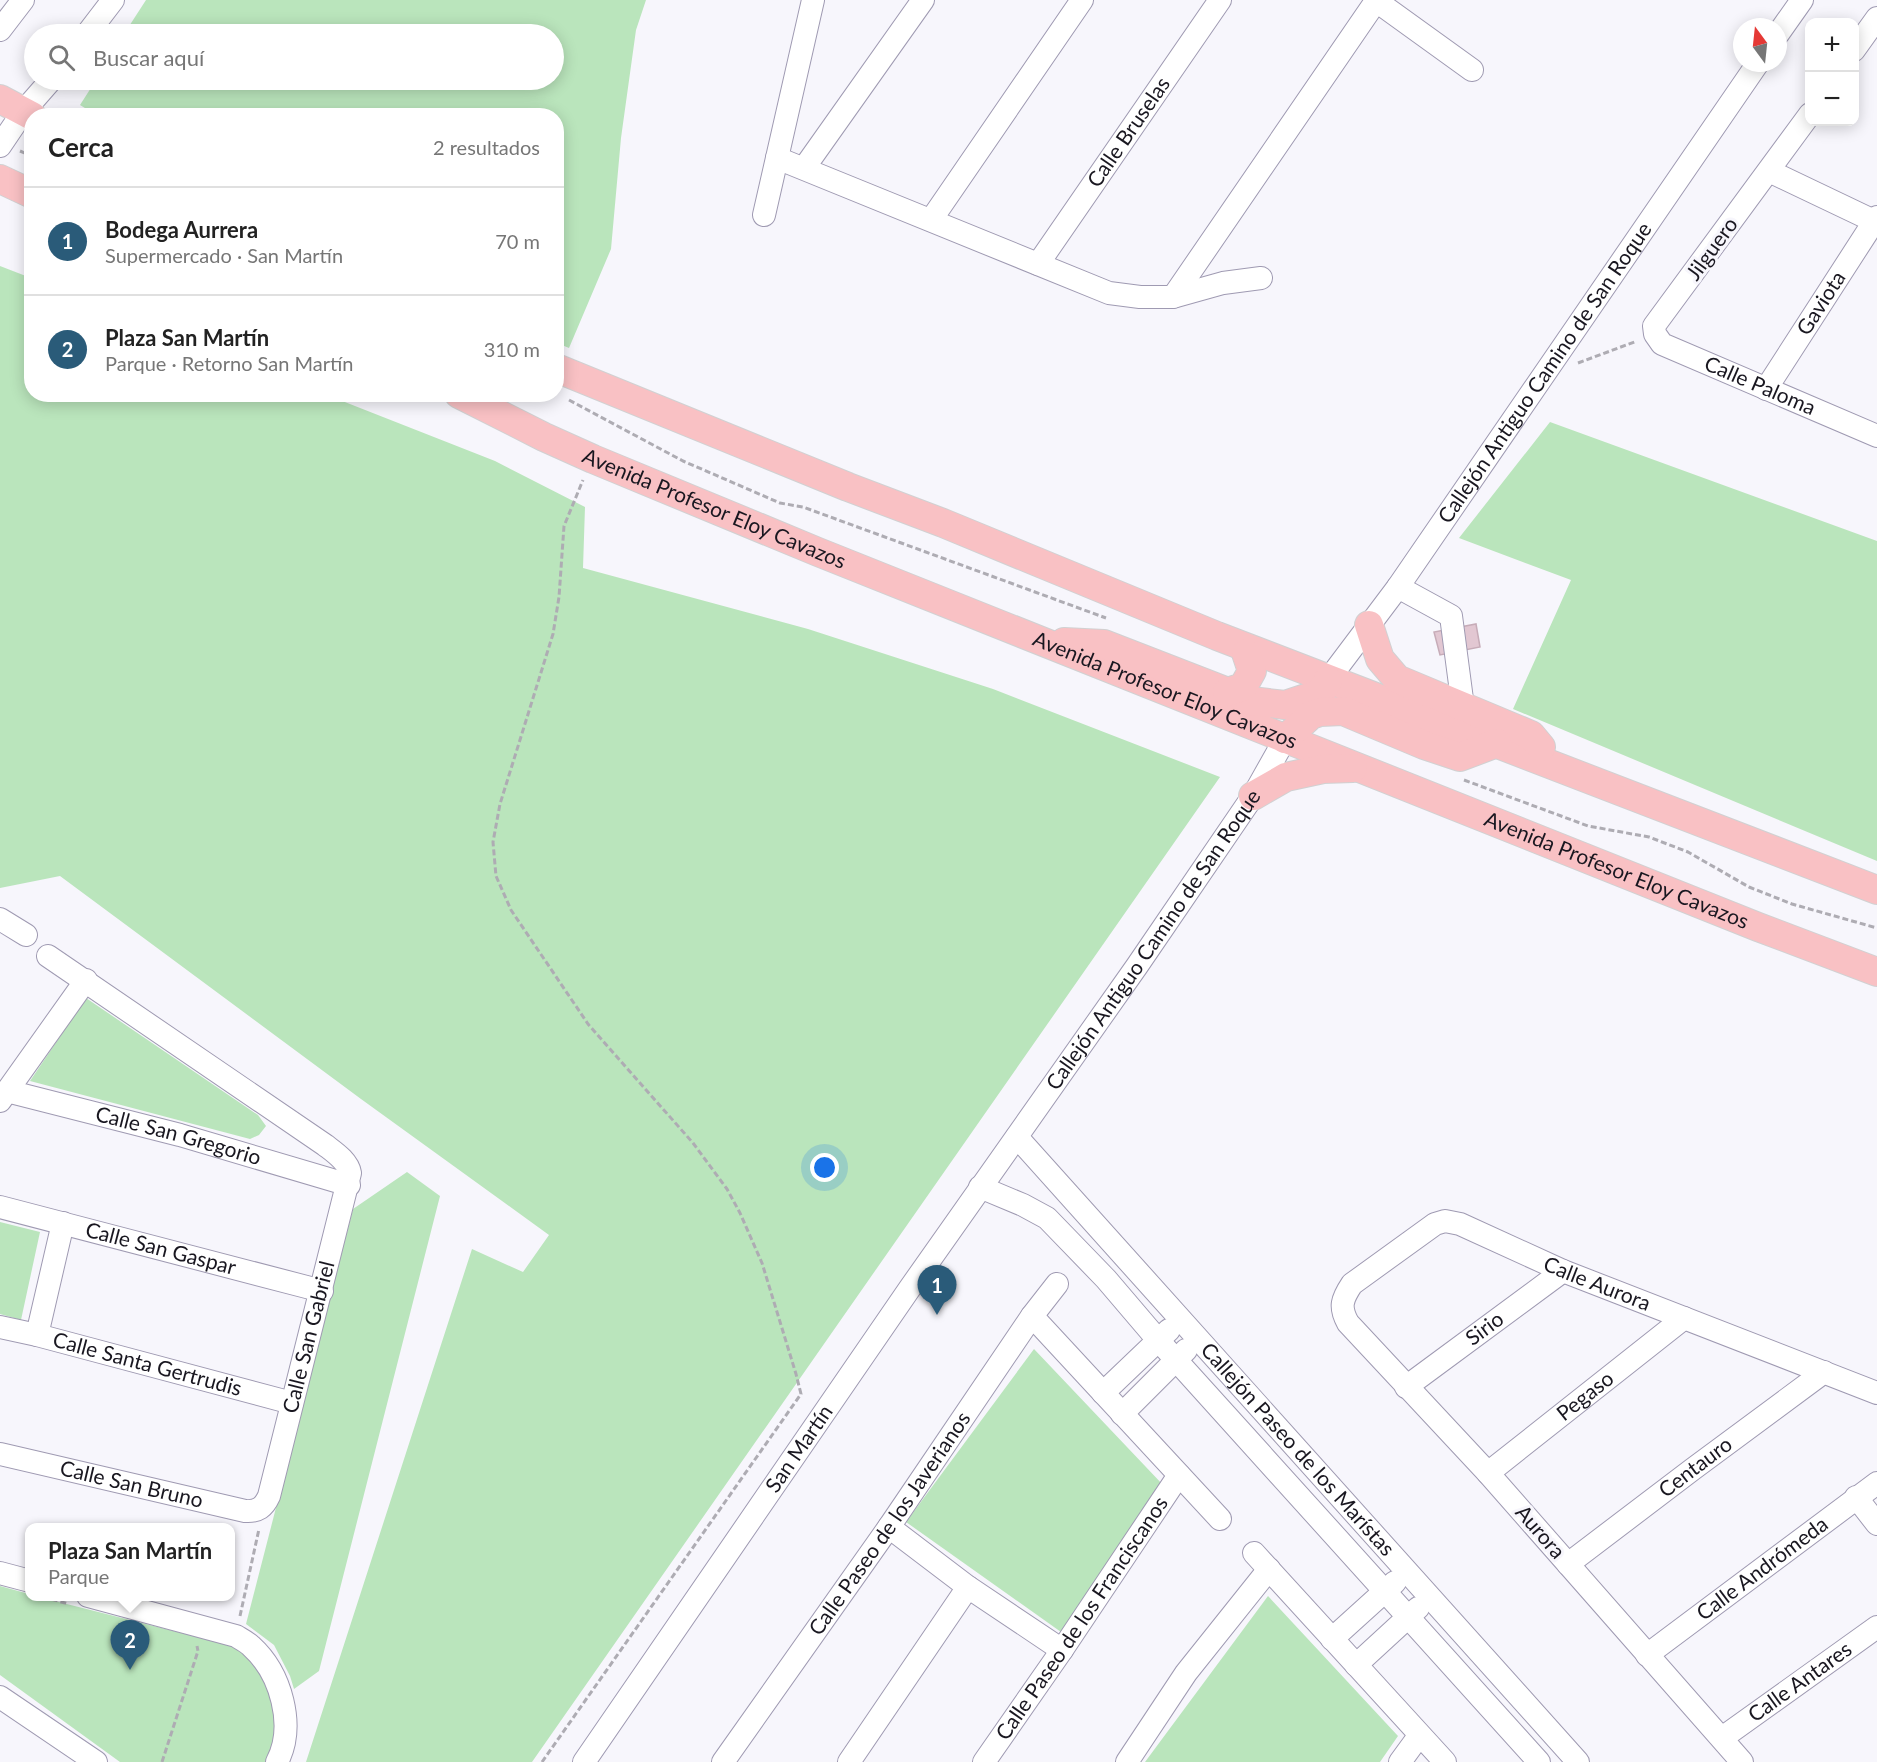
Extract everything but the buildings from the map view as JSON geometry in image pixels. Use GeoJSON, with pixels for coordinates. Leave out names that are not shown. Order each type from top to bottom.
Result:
{"type":"FeatureCollection","features":[{"type":"Feature","properties":{"kind":"main road"},"geometry":{"type":"LineString","coordinates":[[0,179],[24,190]]}},
{"type":"Feature","properties":{"kind":"main road"},"geometry":{"type":"LineString","coordinates":[[564,371],[849,488],[943,523],[1237,647],[1497,743],[1877,890]]}},
{"type":"Feature","properties":{"kind":"main road","name":"Avenida Profesor Eloy Cavazos"},"geometry":{"type":"LineString","coordinates":[[475,402],[593,459],[818,552],[1758,927],[1877,972]]}},
{"type":"Feature","properties":{"kind":"main road"},"geometry":{"type":"LineString","coordinates":[[1369,625],[1380,658],[1397,679],[1531,735],[1559,767]]}},
{"type":"Feature","properties":{"kind":"main road"},"geometry":{"type":"LineString","coordinates":[[1044,641],[1104,644],[1251,701],[1285,705],[1321,693],[1328,680]]}},
{"type":"Feature","properties":{"kind":"main road"},"geometry":{"type":"LineString","coordinates":[[1227,692],[1243,687],[1252,671],[1237,647]]}},
{"type":"Feature","properties":{"kind":"main road"},"geometry":{"type":"LineString","coordinates":[[1237,647],[1258,661],[1278,689],[1285,705],[1285,739]]}},
{"type":"Feature","properties":{"kind":"main road"},"geometry":{"type":"LineString","coordinates":[[1285,739],[1311,715],[1320,712],[1343,711],[1424,745],[1460,757],[1497,743]]}},
{"type":"Feature","properties":{"kind":"main road"},"geometry":{"type":"LineString","coordinates":[[1253,796],[1286,777],[1323,769],[1360,768]]}},
{"type":"Feature","properties":{"kind":"street"},"geometry":{"type":"LineString","coordinates":[[0,30],[23,0]]}},
{"type":"Feature","properties":{"kind":"street"},"geometry":{"type":"LineString","coordinates":[[95,24],[113,0]]}},
{"type":"Feature","properties":{"kind":"street"},"geometry":{"type":"LineString","coordinates":[[764,215],[813,0]]}},
{"type":"Feature","properties":{"kind":"street"},"geometry":{"type":"LineString","coordinates":[[804,168],[922,0]]}},
{"type":"Feature","properties":{"kind":"street"},"geometry":{"type":"LineString","coordinates":[[931,220],[1082,0]]}},
{"type":"Feature","properties":{"kind":"street","name":"Calle Bruselas"},"geometry":{"type":"LineString","coordinates":[[1038,264],[1220,0]]}},
{"type":"Feature","properties":{"kind":"street"},"geometry":{"type":"LineString","coordinates":[[1173,297],[1375,0],[1472,70]]}},
{"type":"Feature","properties":{"kind":"street"},"geometry":{"type":"LineString","coordinates":[[1787,21],[1802,0]]}},
{"type":"Feature","properties":{"kind":"street"},"geometry":{"type":"LineString","coordinates":[[1859,43],[1877,18]]}},
{"type":"Feature","properties":{"kind":"street","name":"Callejón Antiguo Camino de San Roque"},"geometry":{"type":"LineString","coordinates":[[1328,680],[1398,587],[1752,72]]}},
{"type":"Feature","properties":{"kind":"street"},"geometry":{"type":"LineString","coordinates":[[0,146],[18,109],[40,90]]}},
{"type":"Feature","properties":{"kind":"street","name":"Jilguero"},"geometry":{"type":"LineString","coordinates":[[1655,330],[1805,120]]}},
{"type":"Feature","properties":{"kind":"street"},"geometry":{"type":"LineString","coordinates":[[777,158],[1109,293],[1140,297],[1173,297],[1223,283],[1261,278]]}},
{"type":"Feature","properties":{"kind":"street"},"geometry":{"type":"LineString","coordinates":[[1769,171],[1876,219]]}},
{"type":"Feature","properties":{"kind":"street","name":"Gaviota"},"geometry":{"type":"LineString","coordinates":[[1766,389],[1876,219]]}},
{"type":"Feature","properties":{"kind":"street","name":"Calle Paloma"},"geometry":{"type":"LineString","coordinates":[[1655,330],[1662,344],[1766,389],[1875,432]]}},
{"type":"Feature","properties":{"kind":"street"},"geometry":{"type":"LineString","coordinates":[[1398,587],[1451,616],[1463,707]]}},
{"type":"Feature","properties":{"kind":"street","name":"Callejón Antiguo Camino de San Roque"},"geometry":{"type":"LineString","coordinates":[[1017,1137],[1253,796],[1285,739]]}},
{"type":"Feature","properties":{"kind":"street"},"geometry":{"type":"LineString","coordinates":[[0,919],[26,935]]}},
{"type":"Feature","properties":{"kind":"street"},"geometry":{"type":"LineString","coordinates":[[48,956],[325,1144],[349,1177]]}},
{"type":"Feature","properties":{"kind":"street"},"geometry":{"type":"LineString","coordinates":[[3,1097],[86,980]]}},
{"type":"Feature","properties":{"kind":"street","name":"Calle San Gregorio"},"geometry":{"type":"LineString","coordinates":[[3,1097],[180,1135],[349,1177]]}},
{"type":"Feature","properties":{"kind":"street","name":"San Martín"},"geometry":{"type":"LineString","coordinates":[[584,1762],[1017,1137]]}},
{"type":"Feature","properties":{"kind":"street","name":"Callejón Paseo de los Marístas"},"geometry":{"type":"LineString","coordinates":[[1017,1137],[1578,1762]]}},
{"type":"Feature","properties":{"kind":"street","name":"Calle San Gabriel"},"geometry":{"type":"LineString","coordinates":[[263,1507],[269,1496],[349,1177]]}},
{"type":"Feature","properties":{"kind":"street","name":"Callejón Paseo de los Marístas"},"geometry":{"type":"LineString","coordinates":[[980,1188],[1023,1205],[1047,1218],[1106,1279],[1158,1340],[1539,1762]]}},
{"type":"Feature","properties":{"kind":"street","name":"Calle San Gaspar"},"geometry":{"type":"LineString","coordinates":[[0,1207],[322,1291]]}},
{"type":"Feature","properties":{"kind":"street","name":"Calle Aurora"},"geometry":{"type":"LineString","coordinates":[[1343,1304],[1344,1296],[1352,1284],[1435,1224],[1446,1221],[1478,1231],[1563,1271],[1877,1393]]}},
{"type":"Feature","properties":{"kind":"street"},"geometry":{"type":"LineString","coordinates":[[37,1335],[63,1223]]}},
{"type":"Feature","properties":{"kind":"street","name":"Sirio"},"geometry":{"type":"LineString","coordinates":[[1406,1387],[1563,1271]]}},
{"type":"Feature","properties":{"kind":"street","name":"Calle Paseo de los Javerianos"},"geometry":{"type":"LineString","coordinates":[[723,1762],[889,1527],[1032,1316],[1057,1284]]}},
{"type":"Feature","properties":{"kind":"street","name":"Aurora"},"geometry":{"type":"LineString","coordinates":[[1343,1304],[1342,1314],[1348,1323],[1488,1473],[1742,1762]]}},
{"type":"Feature","properties":{"kind":"street"},"geometry":{"type":"LineString","coordinates":[[1032,1316],[1220,1519]]}},
{"type":"Feature","properties":{"kind":"street","name":"Pegaso"},"geometry":{"type":"LineString","coordinates":[[1488,1473],[1684,1318]]}},
{"type":"Feature","properties":{"kind":"street"},"geometry":{"type":"LineString","coordinates":[[1103,1393],[1181,1319]]}},
{"type":"Feature","properties":{"kind":"street","name":"Calle Santa Gertrudis"},"geometry":{"type":"LineString","coordinates":[[0,1327],[292,1403]]}},
{"type":"Feature","properties":{"kind":"street"},"geometry":{"type":"LineString","coordinates":[[1122,1414],[1198,1338]]}},
{"type":"Feature","properties":{"kind":"street","name":"Centauro"},"geometry":{"type":"LineString","coordinates":[[1568,1564],[1824,1372]]}},
{"type":"Feature","properties":{"kind":"street","name":"Calle San Bruno"},"geometry":{"type":"LineString","coordinates":[[0,1454],[245,1511],[257,1511],[263,1507]]}},
{"type":"Feature","properties":{"kind":"street","name":"Calle Paseo de los Franciscanos"},"geometry":{"type":"LineString","coordinates":[[984,1762],[1179,1475]]}},
{"type":"Feature","properties":{"kind":"street","name":"Calle Andrómeda"},"geometry":{"type":"LineString","coordinates":[[1647,1655],[1877,1483]]}},
{"type":"Feature","properties":{"kind":"street"},"geometry":{"type":"LineString","coordinates":[[1856,1497],[1877,1524]]}},
{"type":"Feature","properties":{"kind":"street"},"geometry":{"type":"LineString","coordinates":[[889,1527],[968,1587],[1062,1650]]}},
{"type":"Feature","properties":{"kind":"street"},"geometry":{"type":"LineString","coordinates":[[1127,1762],[1261,1561],[1445,1762]]}},
{"type":"Feature","properties":{"kind":"street"},"geometry":{"type":"LineString","coordinates":[[1332,1639],[1407,1571]]}},
{"type":"Feature","properties":{"kind":"street"},"geometry":{"type":"LineString","coordinates":[[0,1573],[25,1580]]}},
{"type":"Feature","properties":{"kind":"street"},"geometry":{"type":"LineString","coordinates":[[849,1762],[968,1587]]}},
{"type":"Feature","properties":{"kind":"street"},"geometry":{"type":"LineString","coordinates":[[1356,1665],[1431,1598]]}},
{"type":"Feature","properties":{"kind":"street"},"geometry":{"type":"LineString","coordinates":[[81,1601],[236,1636],[251,1646],[268,1666],[280,1693],[285,1714],[285,1736],[277,1762]]}},
{"type":"Feature","properties":{"kind":"street","name":"Calle Antares"},"geometry":{"type":"LineString","coordinates":[[1722,1738],[1877,1627]]}},
{"type":"Feature","properties":{"kind":"street"},"geometry":{"type":"LineString","coordinates":[[0,1697],[96,1762]]}},
{"type":"Feature","properties":{"kind":"street"},"geometry":{"type":"LineString","coordinates":[[1400,1762],[1419,1736]]}},
{"type":"Feature","properties":{"kind":"path"},"geometry":{"type":"LineString","coordinates":[[1576,363],[1655,330]]}},
{"type":"Feature","properties":{"kind":"path"},"geometry":{"type":"LineString","coordinates":[[566,399],[663,452],[780,503],[804,507],[1113,620]]}},
{"type":"Feature","properties":{"kind":"path"},"geometry":{"type":"LineString","coordinates":[[542,1762],[801,1394],[762,1263],[727,1189],[693,1143],[588,1024],[511,910],[496,876],[493,842],[500,804],[553,634],[559,597],[564,526],[593,459]]}},
{"type":"Feature","properties":{"kind":"path"},"geometry":{"type":"LineString","coordinates":[[1461,779],[1588,826],[1649,837],[1688,852],[1749,887],[1792,904],[1877,928]]}},
{"type":"Feature","properties":{"kind":"path"},"geometry":{"type":"LineString","coordinates":[[236,1636],[263,1507]]}},
{"type":"Feature","properties":{"kind":"path"},"geometry":{"type":"LineString","coordinates":[[162,1762],[198,1651],[193,1638]]}},
{"type":"Feature","properties":{"kind":"green space"},"geometry":{"type":"Polygon","coordinates":[[[146,0],[646,0],[636,30],[621,138],[611,249],[569,348],[564,346],[564,108],[85,108],[80,105],[90,90],[564,90],[564,24],[130,24],[146,0]]]}},
{"type":"Feature","properties":{"kind":"green space"},"geometry":{"type":"Polygon","coordinates":[[[0,266],[24,275],[24,402],[345,402],[495,461],[585,507],[583,568],[808,629],[993,689],[1220,777],[532,1762],[306,1762],[472,1249],[523,1272],[549,1235],[60,876],[0,888],[0,266]]]}},
{"type":"Feature","properties":{"kind":"green space"},"geometry":{"type":"Polygon","coordinates":[[[1550,422],[1877,541],[1877,861],[1513,709],[1571,580],[1459,538],[1550,422]]]}},
{"type":"Feature","properties":{"kind":"green space"},"geometry":{"type":"Polygon","coordinates":[[[86,998],[258,1115],[266,1126],[259,1135],[250,1139],[30,1081],[86,998]]]}},
{"type":"Feature","properties":{"kind":"green space"},"geometry":{"type":"Polygon","coordinates":[[[407,1172],[440,1196],[319,1671],[294,1689],[274,1645],[246,1624],[353,1209],[407,1172]]]}},
{"type":"Feature","properties":{"kind":"green space"},"geometry":{"type":"Polygon","coordinates":[[[0,1222],[40,1232],[21,1320],[0,1314],[0,1222]]]}},
{"type":"Feature","properties":{"kind":"green space"},"geometry":{"type":"Polygon","coordinates":[[[1034,1349],[1164,1486],[1061,1632],[906,1522],[1034,1349]]]}},
{"type":"Feature","properties":{"kind":"green space"},"geometry":{"type":"Polygon","coordinates":[[[0,1586],[25,1593],[25,1601],[55,1601],[229,1645],[246,1655],[255,1664],[273,1694],[276,1730],[267,1762],[120,1762],[0,1675],[0,1586]]]}},
{"type":"Feature","properties":{"kind":"green space"},"geometry":{"type":"Polygon","coordinates":[[[1268,1596],[1398,1736],[1380,1762],[1145,1762],[1268,1596]]]}},
{"type":"Feature","properties":{"kind":"place","name":"Bodega Aurrera"},"geometry":{"type":"Point","coordinates":[937,1315]}},
{"type":"Feature","properties":{"kind":"place","name":"Plaza San Martín"},"geometry":{"type":"Point","coordinates":[130,1670]}}]}
